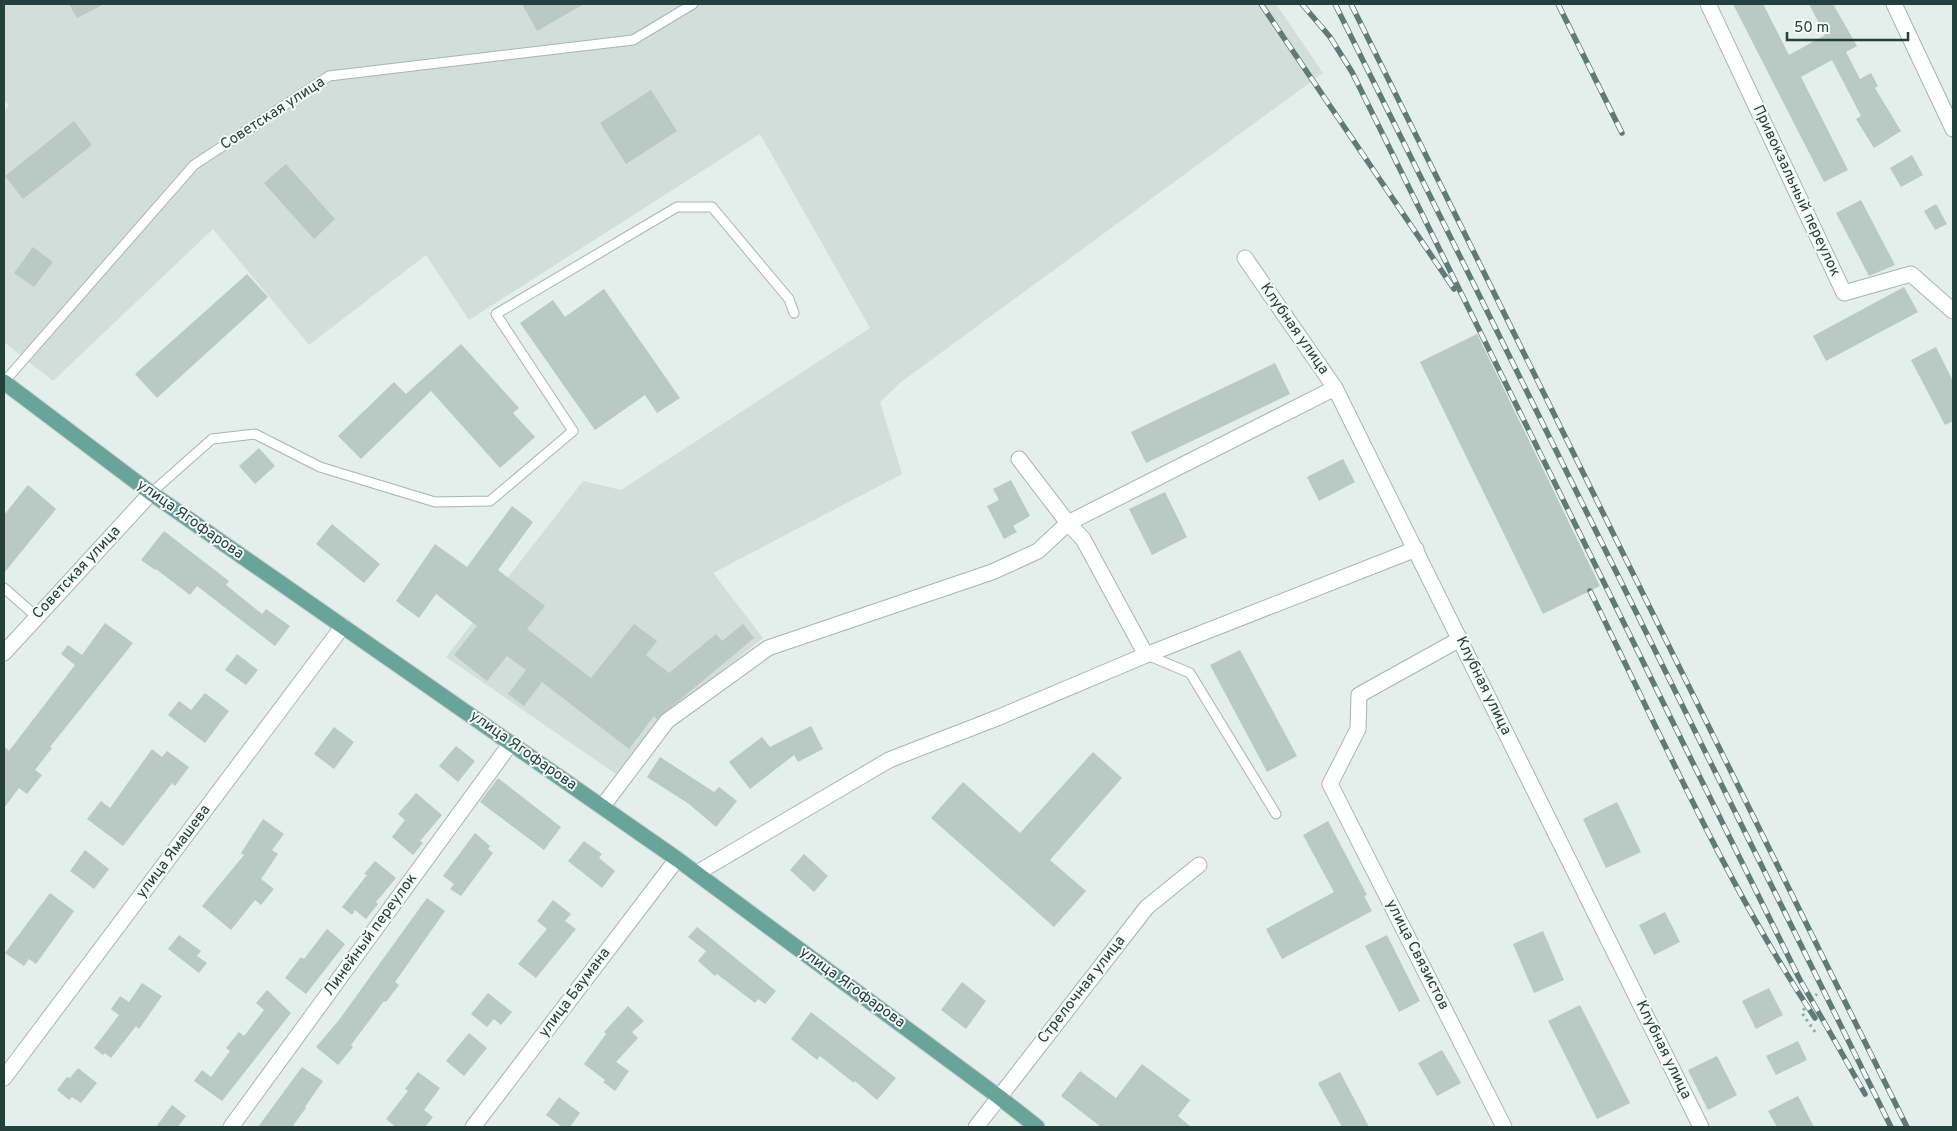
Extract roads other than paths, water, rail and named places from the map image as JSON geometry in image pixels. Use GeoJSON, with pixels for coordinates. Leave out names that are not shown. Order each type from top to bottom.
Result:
{"type":"FeatureCollection","features":[{"type":"Feature","properties":{"kind":"main road","name":"улица Ягофарова"},"geometry":{"type":"LineString","coordinates":[[4,382],[151,493],[677,859],[1038,1127]]}},
{"type":"Feature","properties":{"kind":"street","name":"Привокзальный переулок"},"geometry":{"type":"LineString","coordinates":[[1708,4],[1844,293],[1911,274],[1953,311]]}},
{"type":"Feature","properties":{"kind":"street"},"geometry":{"type":"LineString","coordinates":[[1894,4],[1953,129]]}},
{"type":"Feature","properties":{"kind":"street","name":"Клубная улица"},"geometry":{"type":"LineString","coordinates":[[1245,258],[1335,388],[1701,1127]]}},
{"type":"Feature","properties":{"kind":"street"},"geometry":{"type":"LineString","coordinates":[[602,806],[667,721],[768,648],[992,572],[1038,551],[1068,523],[1335,388]]}},
{"type":"Feature","properties":{"kind":"street"},"geometry":{"type":"LineString","coordinates":[[1019,459],[1083,540],[1146,655]]}},
{"type":"Feature","properties":{"kind":"street","name":"Советская улица"},"geometry":{"type":"LineString","coordinates":[[4,653],[151,493]]}},
{"type":"Feature","properties":{"kind":"street"},"geometry":{"type":"LineString","coordinates":[[696,873],[889,760],[997,718],[1146,655],[1416,550]]}},
{"type":"Feature","properties":{"kind":"street","name":"улица Ямашева"},"geometry":{"type":"LineString","coordinates":[[4,1078],[344,626]]}},
{"type":"Feature","properties":{"kind":"street","name":"улица Связистов"},"geometry":{"type":"LineString","coordinates":[[1460,639],[1358,695],[1358,729],[1330,784],[1504,1127]]}},
{"type":"Feature","properties":{"kind":"street","name":"Линейный переулок"},"geometry":{"type":"LineString","coordinates":[[231,1127],[511,743]]}},
{"type":"Feature","properties":{"kind":"street","name":"улица Баумана"},"geometry":{"type":"LineString","coordinates":[[473,1127],[677,859]]}},
{"type":"Feature","properties":{"kind":"street","name":"Стрелочная улица"},"geometry":{"type":"LineString","coordinates":[[976,1127],[1147,907],[1199,865]]}},
{"type":"Feature","properties":{"kind":"lane","name":"Советская улица"},"geometry":{"type":"LineString","coordinates":[[4,382],[194,165],[329,76],[633,40],[693,4]]}},
{"type":"Feature","properties":{"kind":"lane"},"geometry":{"type":"LineString","coordinates":[[151,493],[212,439],[255,434],[320,467],[435,502],[490,501],[573,431],[496,314],[677,207],[712,207],[789,299],[794,314]]}},
{"type":"Feature","properties":{"kind":"lane"},"geometry":{"type":"LineString","coordinates":[[4,588],[37,617]]}},
{"type":"Feature","properties":{"kind":"lane"},"geometry":{"type":"LineString","coordinates":[[1146,655],[1190,673],[1276,814]]}},
{"type":"Feature","properties":{"kind":"railway"},"geometry":{"type":"LineString","coordinates":[[1261,4],[1454,289]]}},
{"type":"Feature","properties":{"kind":"railway"},"geometry":{"type":"LineString","coordinates":[[1302,4],[1330,37],[1352,72],[1799,978],[1865,1094]]}},
{"type":"Feature","properties":{"kind":"railway"},"geometry":{"type":"LineString","coordinates":[[1335,4],[1891,1127]]}},
{"type":"Feature","properties":{"kind":"railway"},"geometry":{"type":"LineString","coordinates":[[1351,4],[1907,1127]]}},
{"type":"Feature","properties":{"kind":"railway"},"geometry":{"type":"LineString","coordinates":[[1558,4],[1622,133]]}},
{"type":"Feature","properties":{"kind":"railway"},"geometry":{"type":"LineString","coordinates":[[1590,591],[1723,862],[1752,915],[1815,1018]]}}]}
